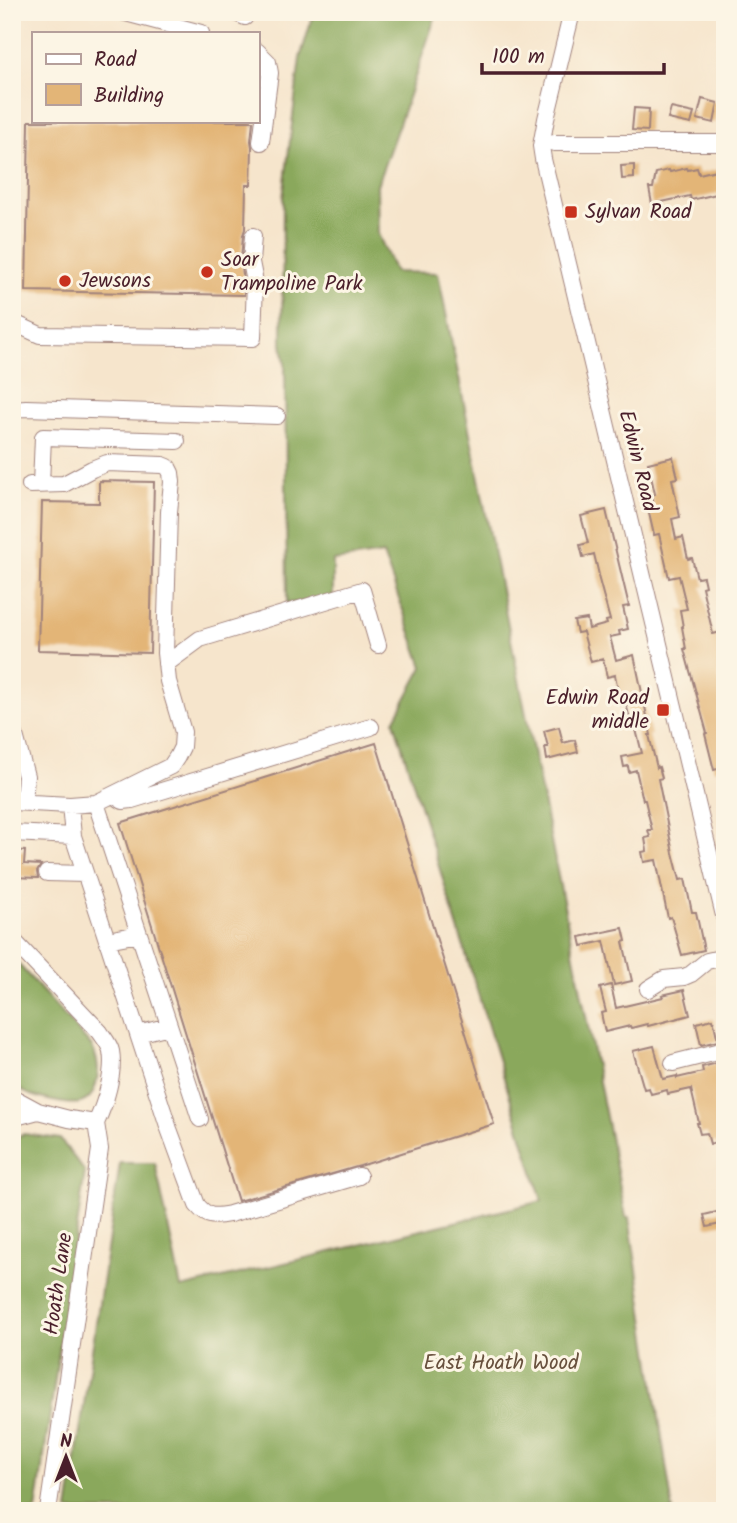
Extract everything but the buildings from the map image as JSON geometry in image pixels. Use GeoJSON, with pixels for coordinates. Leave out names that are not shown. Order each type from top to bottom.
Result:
{"type":"FeatureCollection","features":[{"type":"Feature","properties":{"kind":"street"},"geometry":{"type":"LineString","coordinates":[[122,12],[197,32]]}},
{"type":"Feature","properties":{"kind":"street","name":"Edwin Road"},"geometry":{"type":"LineString","coordinates":[[572,12],[546,119],[541,146],[543,159],[725,920]]}},
{"type":"Feature","properties":{"kind":"street"},"geometry":{"type":"LineString","coordinates":[[259,53],[268,62],[270,73],[261,142]]}},
{"type":"Feature","properties":{"kind":"street"},"geometry":{"type":"LineString","coordinates":[[554,143],[725,143]]}},
{"type":"Feature","properties":{"kind":"street"},"geometry":{"type":"LineString","coordinates":[[12,322],[40,335],[253,338],[253,236]]}},
{"type":"Feature","properties":{"kind":"street"},"geometry":{"type":"LineString","coordinates":[[12,409],[277,416]]}},
{"type":"Feature","properties":{"kind":"street"},"geometry":{"type":"LineString","coordinates":[[12,724],[26,776],[18,803],[71,806],[96,803],[171,766],[177,757],[183,732],[167,681],[165,647],[172,473],[168,467],[107,463],[64,484],[36,484],[43,437],[177,441]]}},
{"type":"Feature","properties":{"kind":"street"},"geometry":{"type":"LineString","coordinates":[[166,664],[200,639],[362,590],[378,645]]}},
{"type":"Feature","properties":{"kind":"street"},"geometry":{"type":"LineString","coordinates":[[113,795],[123,801],[132,800],[371,727]]}},
{"type":"Feature","properties":{"kind":"street"},"geometry":{"type":"LineString","coordinates":[[96,803],[200,1119]]}},
{"type":"Feature","properties":{"kind":"street"},"geometry":{"type":"LineString","coordinates":[[71,806],[73,836],[197,1205],[204,1213],[215,1217],[359,1176]]}},
{"type":"Feature","properties":{"kind":"street"},"geometry":{"type":"LineString","coordinates":[[12,834],[73,836]]}},
{"type":"Feature","properties":{"kind":"street"},"geometry":{"type":"LineString","coordinates":[[47,873],[85,874]]}},
{"type":"Feature","properties":{"kind":"street"},"geometry":{"type":"LineString","coordinates":[[107,940],[139,934]]}},
{"type":"Feature","properties":{"kind":"street"},"geometry":{"type":"LineString","coordinates":[[12,939],[100,1032],[111,1049],[107,1096],[96,1123],[38,1111],[12,1097]]}},
{"type":"Feature","properties":{"kind":"street"},"geometry":{"type":"LineString","coordinates":[[648,989],[664,979],[691,974],[707,961],[725,957]]}},
{"type":"Feature","properties":{"kind":"street"},"geometry":{"type":"LineString","coordinates":[[138,1034],[169,1026]]}},
{"type":"Feature","properties":{"kind":"street"},"geometry":{"type":"LineString","coordinates":[[673,1063],[725,1050]]}},
{"type":"Feature","properties":{"kind":"street"},"geometry":{"type":"LineString","coordinates":[[12,1118],[38,1111]]}},
{"type":"Feature","properties":{"kind":"street","name":"Hoath Lane"},"geometry":{"type":"LineString","coordinates":[[48,1511],[100,1149],[96,1123]]}},
{"type":"Feature","properties":{"kind":"green space","name":"East Hoath Wood"},"geometry":{"type":"Polygon","coordinates":[[[314,12],[437,12],[377,185],[378,234],[395,272],[438,273],[626,1217],[629,1217],[673,1511],[68,1511],[120,1163],[155,1163],[181,1288],[542,1201],[394,721],[423,667],[383,554],[333,561],[333,599],[287,604],[285,362],[282,344],[283,198],[300,58],[314,12]]]}},
{"type":"Feature","properties":{"kind":"green space"},"geometry":{"type":"Polygon","coordinates":[[[12,957],[92,1047],[98,1074],[93,1092],[85,1101],[74,1104],[46,1100],[12,1085],[12,957]]]}},
{"type":"Feature","properties":{"kind":"green space"},"geometry":{"type":"Polygon","coordinates":[[[24,1134],[60,1139],[85,1172],[36,1511],[12,1511],[12,1138],[24,1134]]]}},
{"type":"Feature","properties":{"kind":"place","name":"Sylvan Road"},"geometry":{"type":"Point","coordinates":[571,212]}},
{"type":"Feature","properties":{"kind":"place","name":"Soar Trampoline Park"},"geometry":{"type":"Point","coordinates":[207,272]}},
{"type":"Feature","properties":{"kind":"place","name":"Jewsons"},"geometry":{"type":"Point","coordinates":[65,281]}},
{"type":"Feature","properties":{"kind":"place","name":"Edwin Road middle"},"geometry":{"type":"Point","coordinates":[663,710]}}]}
